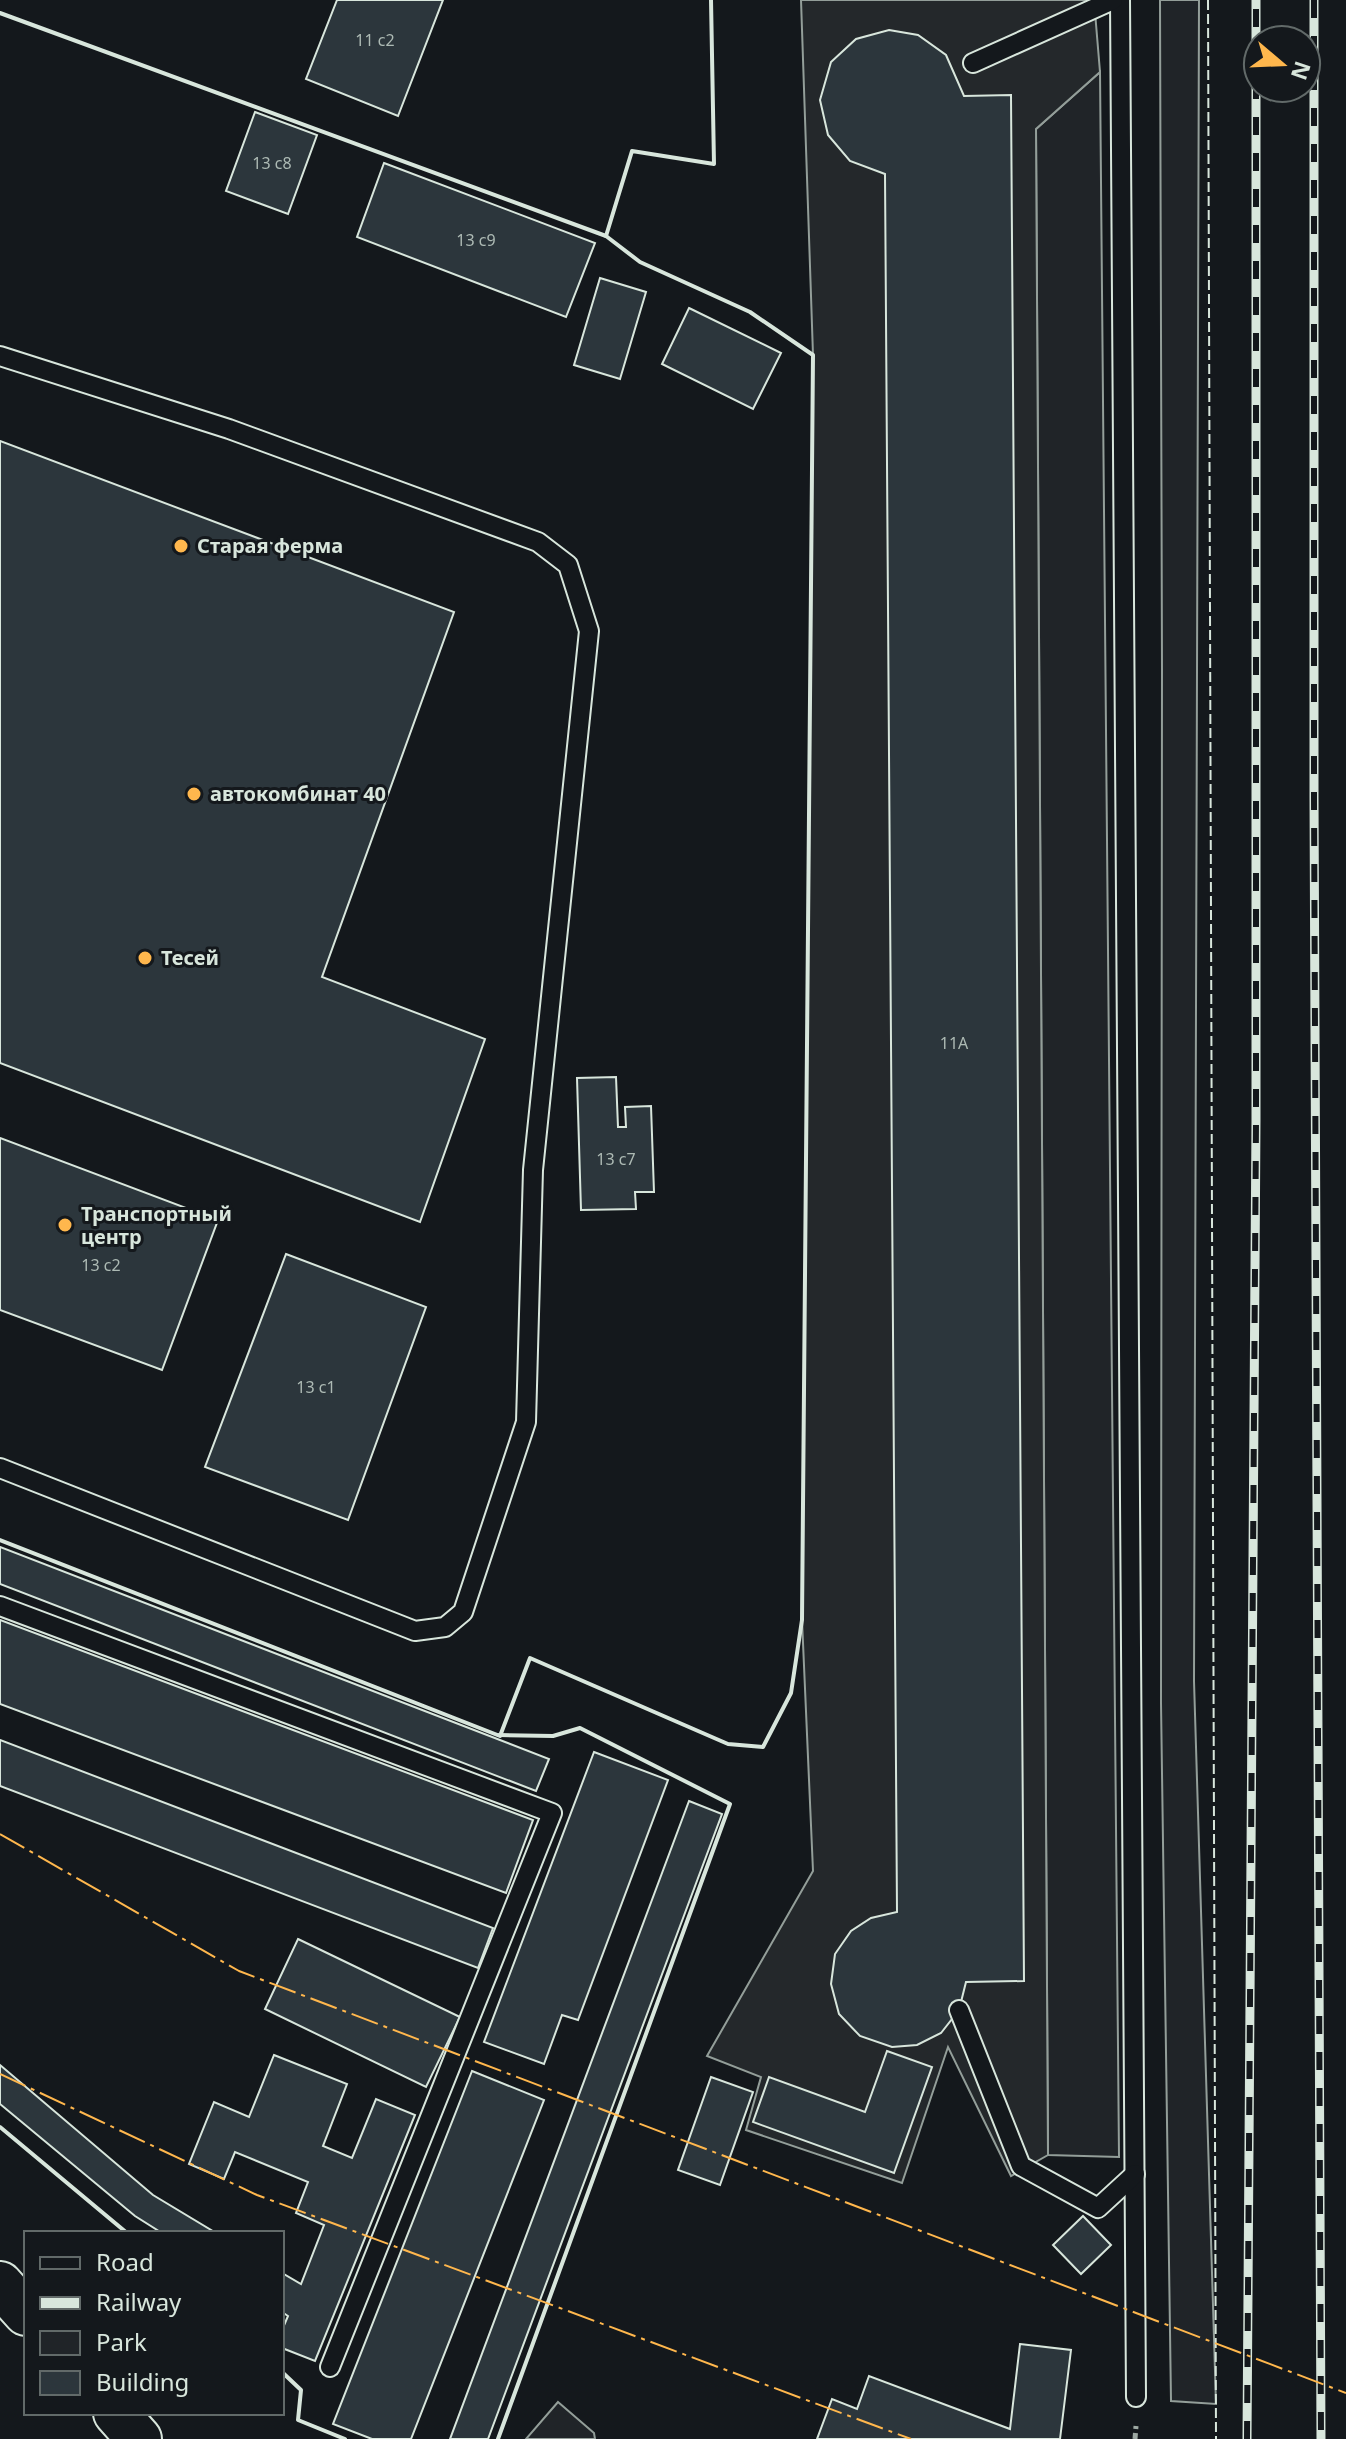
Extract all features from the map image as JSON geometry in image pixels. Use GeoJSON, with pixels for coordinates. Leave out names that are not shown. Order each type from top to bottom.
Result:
{"type":"FeatureCollection","features":[{"type":"Feature","properties":{"kind":"main road"},"geometry":{"type":"LineString","coordinates":[[0,2284],[24,2311]]}},
{"type":"Feature","properties":{"kind":"main road"},"geometry":{"type":"LineString","coordinates":[[118,2415],[139,2439]]}},
{"type":"Feature","properties":{"kind":"lane"},"geometry":{"type":"LineString","coordinates":[[973,63],[1113,0]]}},
{"type":"Feature","properties":{"kind":"lane"},"geometry":{"type":"LineString","coordinates":[[1120,0],[1136,2397]]}},
{"type":"Feature","properties":{"kind":"lane"},"geometry":{"type":"LineString","coordinates":[[0,356],[229,429],[538,542],[568,565],[589,631],[533,1170],[526,1422],[463,1612],[445,1627],[415,1631],[0,1468]]}},
{"type":"Feature","properties":{"kind":"lane"},"geometry":{"type":"LineString","coordinates":[[0,1606],[552,1813],[330,2367]]}},
{"type":"Feature","properties":{"kind":"lane"},"geometry":{"type":"LineString","coordinates":[[959,2010],[1021,2166],[1098,2208],[1135,2174]]}},
{"type":"Feature","properties":{"kind":"green space"},"geometry":{"type":"Polygon","coordinates":[[[1160,0],[1199,0],[1194,1681],[1216,2404],[1171,2401],[1161,1703],[1160,0]]]}},
{"type":"Feature","properties":{"kind":"green space"},"geometry":{"type":"Polygon","coordinates":[[[1100,72],[1119,2157],[1048,2155],[1036,129],[1100,72]]]}},
{"type":"Feature","properties":{"kind":"green space"},"geometry":{"type":"Polygon","coordinates":[[[558,2402],[594,2433],[595,2439],[526,2439],[558,2402]]]}},
{"type":"Feature","properties":{"kind":"shaded area"},"geometry":{"type":"Polygon","coordinates":[[[801,0],[1094,0],[1100,72],[1036,129],[1048,2155],[1011,2176],[948,2047],[902,2183],[746,2130],[761,2077],[707,2056],[813,1871],[802,1620],[813,355],[801,0]]]}},
{"type":"Feature","properties":{"kind":"building"},"geometry":{"type":"Polygon","coordinates":[[[337,0],[443,0],[398,116],[306,79],[337,0]]]}},
{"type":"Feature","properties":{"kind":"building"},"geometry":{"type":"Polygon","coordinates":[[[889,30],[918,35],[946,55],[964,96],[1011,95],[1024,1981],[966,1982],[959,2010],[941,2033],[917,2045],[892,2047],[860,2036],[839,2014],[831,1984],[835,1954],[851,1931],[871,1918],[897,1912],[885,174],[850,161],[828,135],[820,100],[831,62],[856,39],[889,30]]]}},
{"type":"Feature","properties":{"kind":"building"},"geometry":{"type":"Polygon","coordinates":[[[255,112],[317,135],[288,214],[226,191],[255,112]]]}},
{"type":"Feature","properties":{"kind":"building"},"geometry":{"type":"Polygon","coordinates":[[[384,163],[595,243],[566,317],[357,237],[384,163]]]}},
{"type":"Feature","properties":{"kind":"building"},"geometry":{"type":"Polygon","coordinates":[[[600,278],[646,292],[620,379],[574,365],[600,278]]]}},
{"type":"Feature","properties":{"kind":"building"},"geometry":{"type":"Polygon","coordinates":[[[689,308],[781,353],[753,409],[662,364],[689,308]]]}},
{"type":"Feature","properties":{"kind":"building","name":"автокомбинат 40"},"geometry":{"type":"Polygon","coordinates":[[[0,441],[454,612],[322,977],[485,1039],[420,1222],[0,1063],[0,441]]]}},
{"type":"Feature","properties":{"kind":"building"},"geometry":{"type":"Polygon","coordinates":[[[616,1077],[618,1127],[626,1127],[625,1107],[651,1106],[654,1192],[635,1192],[636,1209],[581,1210],[577,1078],[616,1077]]]}},
{"type":"Feature","properties":{"kind":"building"},"geometry":{"type":"Polygon","coordinates":[[[0,1138],[218,1220],[162,1370],[0,1310],[0,1138]]]}},
{"type":"Feature","properties":{"kind":"building"},"geometry":{"type":"Polygon","coordinates":[[[286,1254],[426,1307],[348,1520],[205,1467],[286,1254]]]}},
{"type":"Feature","properties":{"kind":"building"},"geometry":{"type":"Polygon","coordinates":[[[0,1547],[549,1759],[536,1791],[0,1584],[0,1547]]]}},
{"type":"Feature","properties":{"kind":"building"},"geometry":{"type":"Polygon","coordinates":[[[0,1620],[533,1820],[506,1893],[0,1704],[0,1620]]]}},
{"type":"Feature","properties":{"kind":"building"},"geometry":{"type":"Polygon","coordinates":[[[0,1740],[493,1928],[478,1968],[0,1786],[0,1740]]]}},
{"type":"Feature","properties":{"kind":"building"},"geometry":{"type":"Polygon","coordinates":[[[594,1752],[668,1780],[578,2020],[562,2015],[544,2064],[484,2042],[594,1752]]]}},
{"type":"Feature","properties":{"kind":"building"},"geometry":{"type":"Polygon","coordinates":[[[689,1801],[722,1814],[488,2439],[450,2439],[689,1801]]]}},
{"type":"Feature","properties":{"kind":"building"},"geometry":{"type":"Polygon","coordinates":[[[298,1939],[460,2017],[426,2087],[265,2009],[298,1939]]]}},
{"type":"Feature","properties":{"kind":"building"},"geometry":{"type":"Polygon","coordinates":[[[887,2051],[932,2067],[894,2173],[753,2122],[769,2077],[865,2112],[887,2051]]]}},
{"type":"Feature","properties":{"kind":"building"},"geometry":{"type":"Polygon","coordinates":[[[274,2055],[347,2084],[323,2146],[352,2158],[376,2099],[415,2115],[315,2361],[284,2349],[284,2325],[288,2316],[284,2313],[284,2274],[301,2284],[324,2225],[296,2213],[308,2182],[235,2152],[224,2179],[189,2164],[214,2102],[249,2117],[274,2055]]]}},
{"type":"Feature","properties":{"kind":"building"},"geometry":{"type":"Polygon","coordinates":[[[0,2065],[153,2195],[213,2231],[159,2231],[135,2216],[0,2104],[0,2065]]]}},
{"type":"Feature","properties":{"kind":"building"},"geometry":{"type":"Polygon","coordinates":[[[472,2071],[544,2100],[411,2439],[372,2439],[333,2424],[472,2071]]]}},
{"type":"Feature","properties":{"kind":"building"},"geometry":{"type":"Polygon","coordinates":[[[711,2077],[753,2092],[720,2185],[678,2170],[711,2077]]]}},
{"type":"Feature","properties":{"kind":"building"},"geometry":{"type":"Polygon","coordinates":[[[1083,2216],[1111,2245],[1081,2274],[1053,2245],[1083,2216]]]}},
{"type":"Feature","properties":{"kind":"building"},"geometry":{"type":"Polygon","coordinates":[[[1020,2344],[1071,2350],[1060,2439],[817,2439],[832,2399],[857,2409],[869,2376],[1010,2429],[1020,2344]]]}},
{"type":"Feature","properties":{"kind":"railway"},"geometry":{"type":"LineString","coordinates":[[1247,2439],[1256,1121],[1256,0]]}},
{"type":"Feature","properties":{"kind":"railway"},"geometry":{"type":"LineString","coordinates":[[1314,0],[1321,2439]]}},
{"type":"Feature","properties":{"kind":"fence"},"geometry":{"type":"LineString","coordinates":[[1208,0],[1216,2439]]}},
{"type":"Feature","properties":{"kind":"wall"},"geometry":{"type":"LineString","coordinates":[[606,236],[632,151],[714,164],[711,0]]}},
{"type":"Feature","properties":{"kind":"wall"},"geometry":{"type":"LineString","coordinates":[[0,13],[606,236],[640,262],[750,312],[813,355],[802,1620],[791,1693],[763,1747],[728,1744],[530,1658],[500,1736],[0,1540]]}},
{"type":"Feature","properties":{"kind":"wall"},"geometry":{"type":"LineString","coordinates":[[498,2439],[730,1804],[580,1728],[553,1736],[499,1735]]}},
{"type":"Feature","properties":{"kind":"wall"},"geometry":{"type":"LineString","coordinates":[[0,2127],[125,2231]]}},
{"type":"Feature","properties":{"kind":"wall"},"geometry":{"type":"LineString","coordinates":[[284,2374],[301,2390],[298,2420],[345,2439]]}},
{"type":"Feature","properties":{"kind":"power"},"geometry":{"type":"LineString","coordinates":[[0,1834],[239,1971],[1346,2393]]}},
{"type":"Feature","properties":{"kind":"power"},"geometry":{"type":"LineString","coordinates":[[0,2074],[257,2195],[911,2439]]}},
{"type":"Feature","properties":{"kind":"place","name":"Старая ферма"},"geometry":{"type":"Point","coordinates":[181,546]}},
{"type":"Feature","properties":{"kind":"place","name":"автокомбинат 40"},"geometry":{"type":"Point","coordinates":[194,794]}},
{"type":"Feature","properties":{"kind":"place","name":"Тесей"},"geometry":{"type":"Point","coordinates":[145,958]}},
{"type":"Feature","properties":{"kind":"place","name":"Транспортный центр"},"geometry":{"type":"Point","coordinates":[65,1225]}}]}
